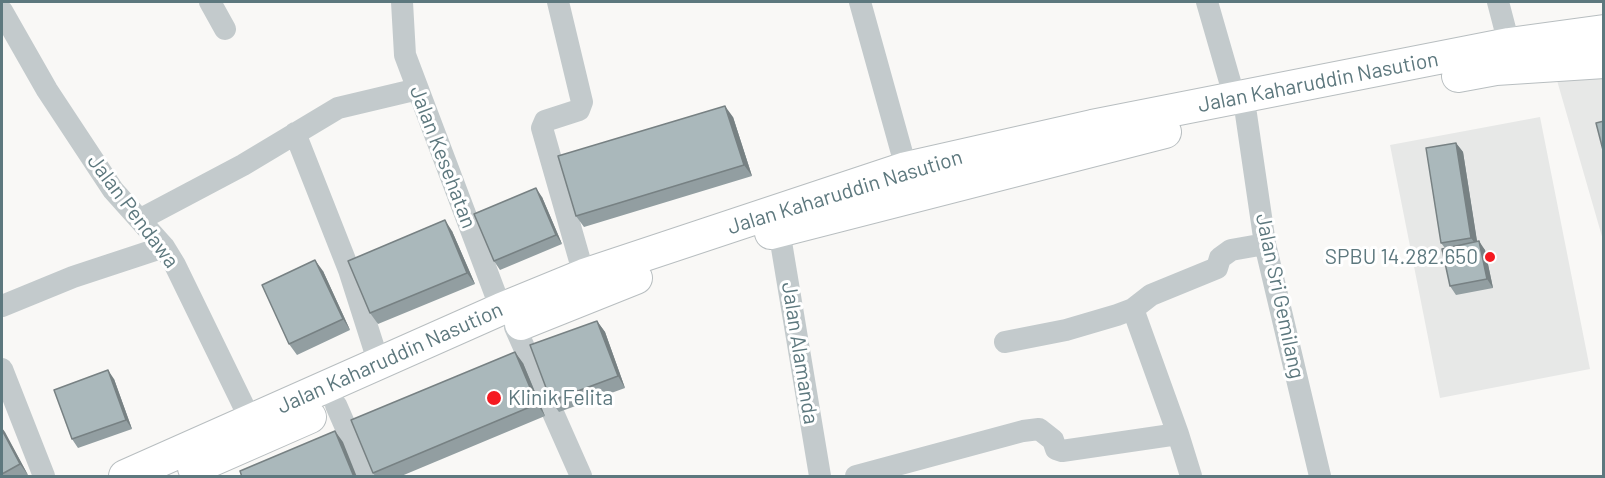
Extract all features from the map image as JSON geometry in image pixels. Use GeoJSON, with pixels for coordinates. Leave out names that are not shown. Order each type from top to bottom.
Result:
{"type":"FeatureCollection","features":[{"type":"Feature","properties":{"kind":"highway","name":"Jalan Kaharuddin Nasution"},"geometry":{"type":"LineString","coordinates":[[195,473],[508,318],[584,275],[910,183],[1181,128],[1241,107],[1509,44],[1604,31]]}},
{"type":"Feature","properties":{"kind":"highway","name":"Jalan Kaharuddin Nasution"},"geometry":{"type":"LineString","coordinates":[[1241,107],[1496,69],[1604,62]]}},
{"type":"Feature","properties":{"kind":"highway","name":"Jalan Kaharuddin Nasution"},"geometry":{"type":"LineString","coordinates":[[125,477],[250,419],[379,364],[508,318],[779,230],[910,183]]}},
{"type":"Feature","properties":{"kind":"street"},"geometry":{"type":"LineString","coordinates":[[210,2],[225,29]]}},
{"type":"Feature","properties":{"kind":"street","name":"Jalan Kesehatan"},"geometry":{"type":"LineString","coordinates":[[402,2],[405,55],[508,318],[581,477]]}},
{"type":"Feature","properties":{"kind":"street"},"geometry":{"type":"LineString","coordinates":[[558,2],[582,102],[579,110],[545,121],[542,128],[584,275]]}},
{"type":"Feature","properties":{"kind":"street"},"geometry":{"type":"LineString","coordinates":[[860,2],[910,183]]}},
{"type":"Feature","properties":{"kind":"street","name":"Jalan Sri Gemilang"},"geometry":{"type":"LineString","coordinates":[[1207,2],[1241,107],[1265,244],[1320,477]]}},
{"type":"Feature","properties":{"kind":"street"},"geometry":{"type":"LineString","coordinates":[[1498,2],[1509,44]]}},
{"type":"Feature","properties":{"kind":"street","name":"Jalan Pendawa"},"geometry":{"type":"LineString","coordinates":[[2,11],[47,90],[113,190],[164,247],[250,419]]}},
{"type":"Feature","properties":{"kind":"street"},"geometry":{"type":"LineString","coordinates":[[141,219],[243,165],[338,108],[418,89]]}},
{"type":"Feature","properties":{"kind":"street"},"geometry":{"type":"LineString","coordinates":[[295,133],[349,270],[379,364]]}},
{"type":"Feature","properties":{"kind":"street","name":"Jalan Alamanda"},"geometry":{"type":"LineString","coordinates":[[779,230],[820,477]]}},
{"type":"Feature","properties":{"kind":"street"},"geometry":{"type":"LineString","coordinates":[[1005,342],[1066,330],[1133,309],[1151,295],[1217,268],[1220,258],[1231,250],[1265,244]]}},
{"type":"Feature","properties":{"kind":"street"},"geometry":{"type":"LineString","coordinates":[[2,306],[73,277],[164,247]]}},
{"type":"Feature","properties":{"kind":"street"},"geometry":{"type":"LineString","coordinates":[[1133,309],[1191,477]]}},
{"type":"Feature","properties":{"kind":"street"},"geometry":{"type":"LineString","coordinates":[[2,369],[44,477]]}},
{"type":"Feature","properties":{"kind":"street"},"geometry":{"type":"LineString","coordinates":[[336,405],[367,477]]}},
{"type":"Feature","properties":{"kind":"street"},"geometry":{"type":"LineString","coordinates":[[856,477],[1023,431],[1039,429],[1053,440],[1056,449],[1062,451],[1178,434]]}},
{"type":"Feature","properties":{"kind":"shaded area"},"geometry":{"type":"Polygon","coordinates":[[[1603,67],[1603,240],[1556,77],[1603,67]]]}},
{"type":"Feature","properties":{"kind":"shaded area","name":"SPBU 14.282.650"},"geometry":{"type":"Polygon","coordinates":[[[1540,117],[1590,369],[1440,398],[1390,145],[1540,117]]]}},
{"type":"Feature","properties":{"kind":"building"},"geometry":{"type":"Polygon","coordinates":[[[725,106],[744,165],[576,216],[558,156],[725,106]]]}},
{"type":"Feature","properties":{"kind":"building"},"geometry":{"type":"Polygon","coordinates":[[[1604,121],[1604,154],[1596,123],[1604,121]]]}},
{"type":"Feature","properties":{"kind":"building"},"geometry":{"type":"Polygon","coordinates":[[[1456,143],[1471,238],[1441,243],[1426,148],[1456,143]]]}},
{"type":"Feature","properties":{"kind":"building"},"geometry":{"type":"Polygon","coordinates":[[[536,188],[556,235],[494,261],[474,214],[536,188]]]}},
{"type":"Feature","properties":{"kind":"building"},"geometry":{"type":"Polygon","coordinates":[[[445,220],[467,273],[370,313],[348,261],[445,220]]]}},
{"type":"Feature","properties":{"kind":"building"},"geometry":{"type":"Polygon","coordinates":[[[1479,241],[1487,279],[1450,286],[1442,249],[1479,241]]]}},
{"type":"Feature","properties":{"kind":"building"},"geometry":{"type":"Polygon","coordinates":[[[315,260],[343,319],[289,344],[262,285],[315,260]]]}},
{"type":"Feature","properties":{"kind":"building"},"geometry":{"type":"Polygon","coordinates":[[[597,321],[618,376],[551,401],[530,345],[597,321]]]}},
{"type":"Feature","properties":{"kind":"building"},"geometry":{"type":"Polygon","coordinates":[[[515,352],[537,404],[373,473],[351,420],[515,352]]]}},
{"type":"Feature","properties":{"kind":"building"},"geometry":{"type":"Polygon","coordinates":[[[108,370],[126,420],[72,439],[54,390],[108,370]]]}},
{"type":"Feature","properties":{"kind":"building"},"geometry":{"type":"Polygon","coordinates":[[[2,430],[20,464],[2,474],[2,430]]]}},
{"type":"Feature","properties":{"kind":"building"},"geometry":{"type":"Polygon","coordinates":[[[335,431],[354,477],[242,477],[240,471],[335,431]]]}},
{"type":"Feature","properties":{"kind":"place","name":"SPBU 14.282.650"},"geometry":{"type":"Point","coordinates":[1490,257]}},
{"type":"Feature","properties":{"kind":"place","name":"Klinik Felita"},"geometry":{"type":"Point","coordinates":[494,398]}}]}
